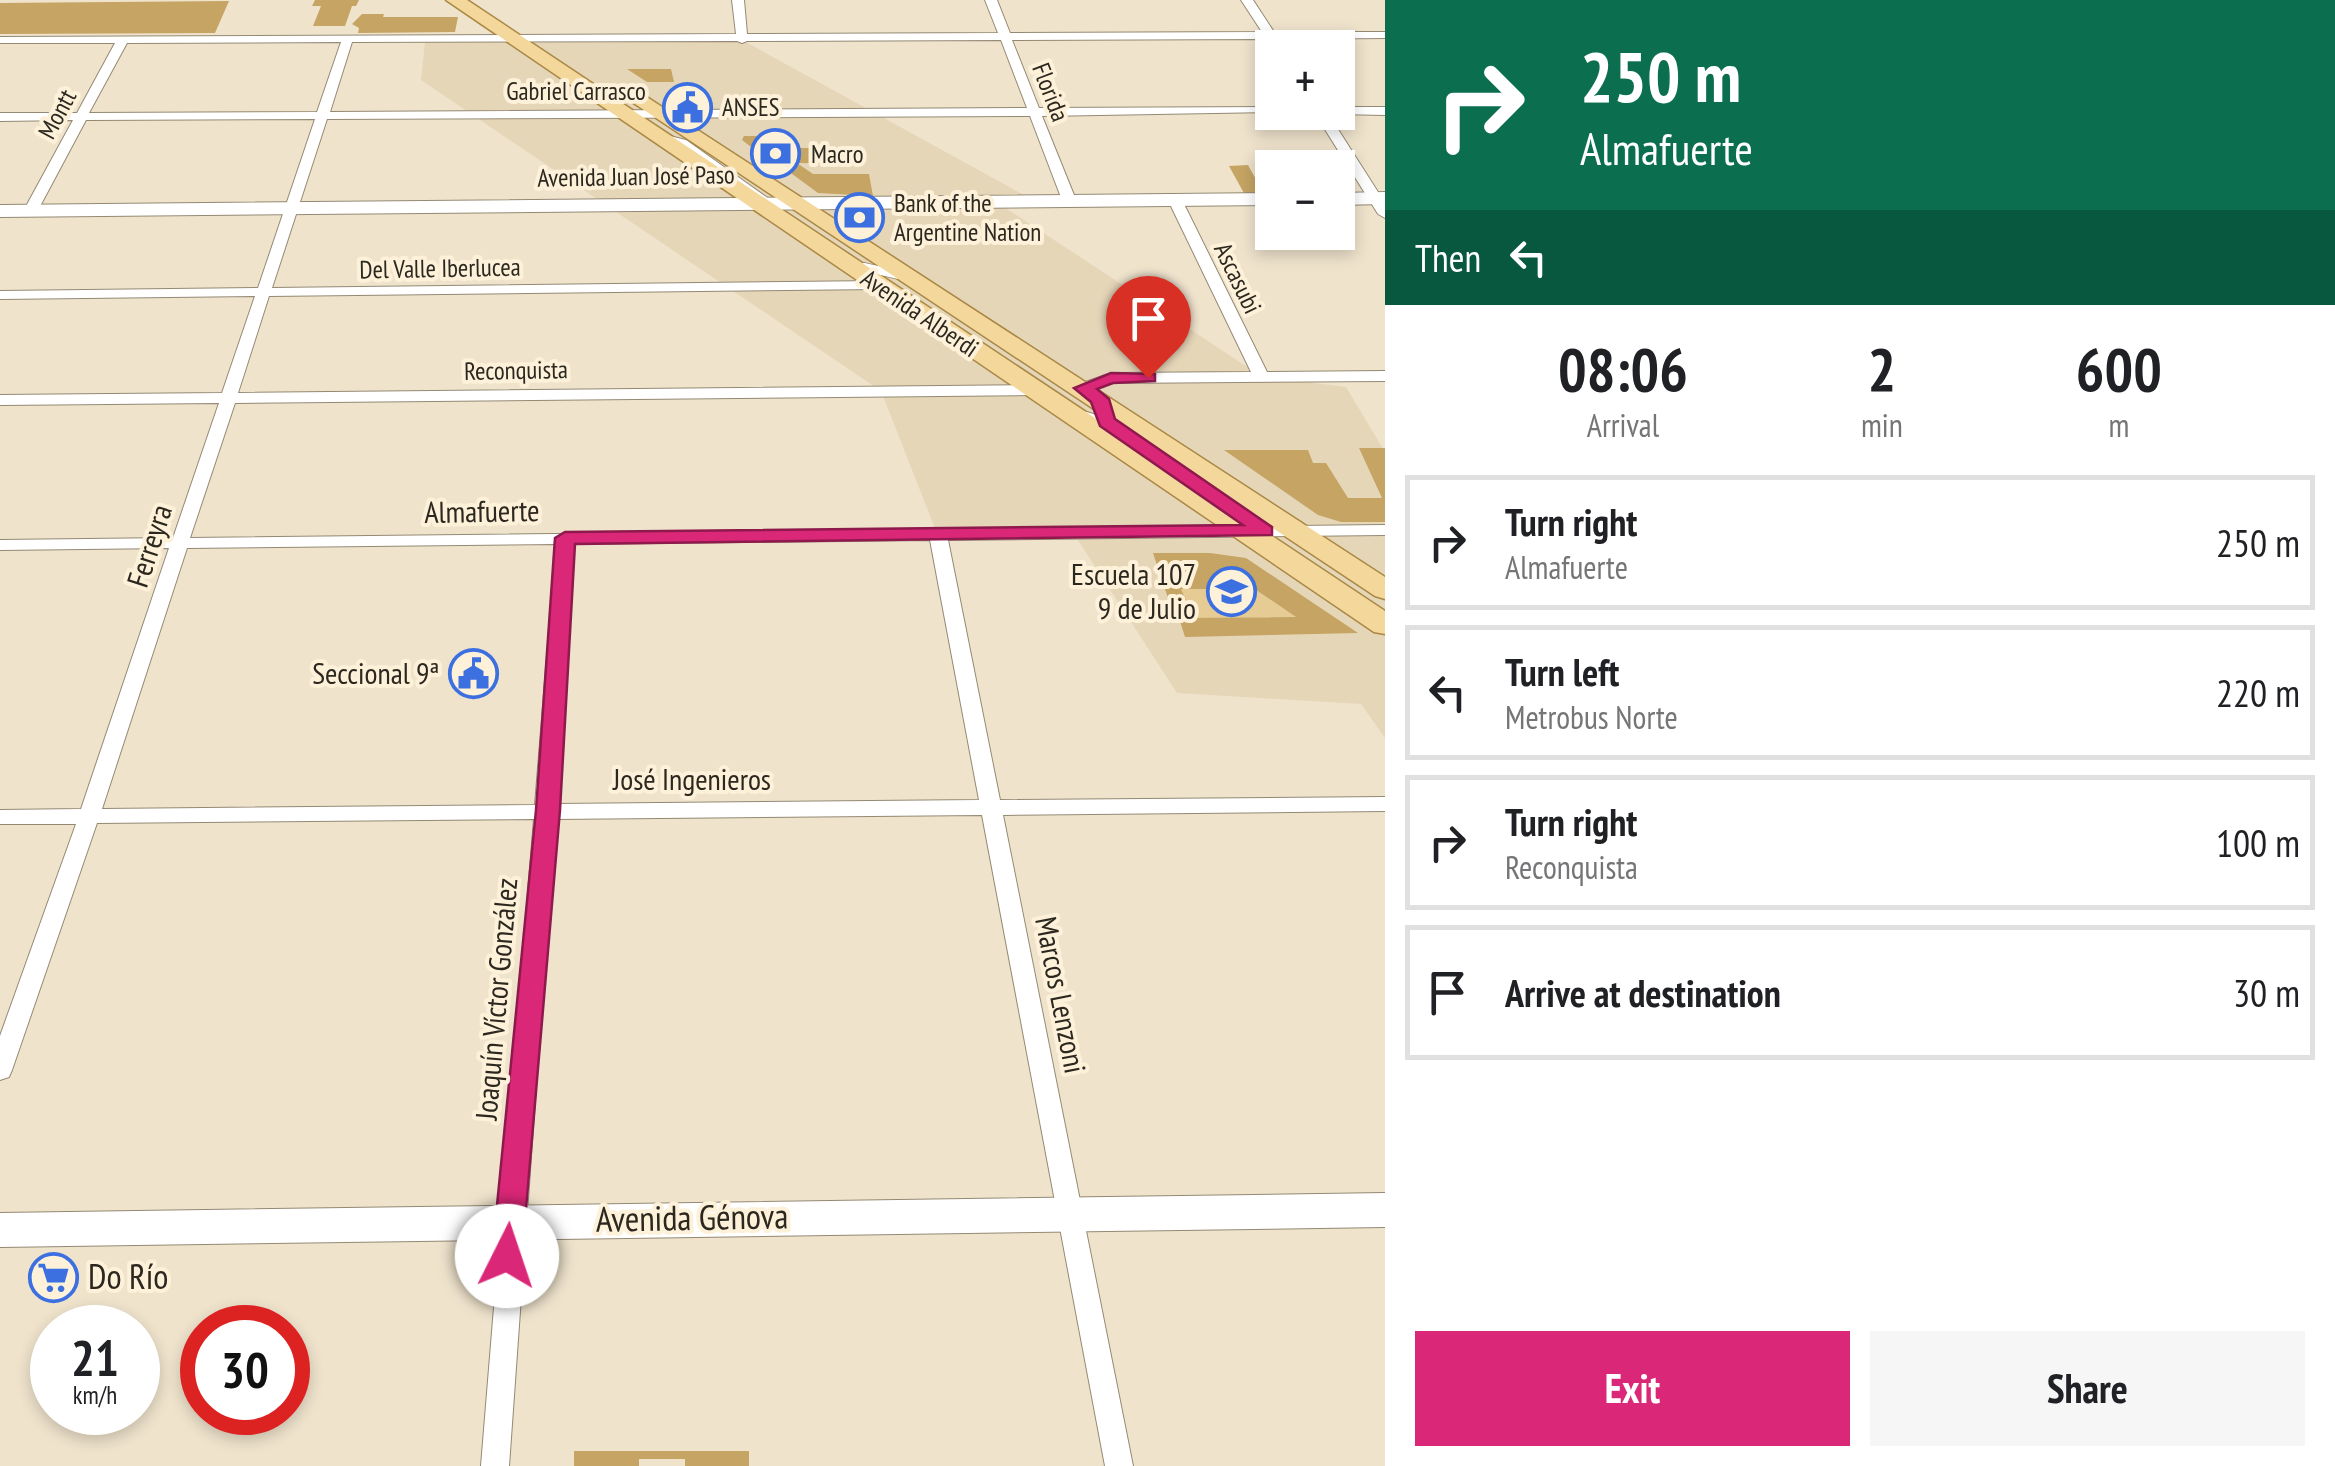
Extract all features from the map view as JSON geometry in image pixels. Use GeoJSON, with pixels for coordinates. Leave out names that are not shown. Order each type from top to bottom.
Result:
{"type":"FeatureCollection","features":[{"type":"Feature","properties":{"kind":"main road","name":"Avenida Alberdi"},"geometry":{"type":"LineString","coordinates":[[455,0],[873,276],[1032,390],[1255,531],[1385,625]]}},
{"type":"Feature","properties":{"kind":"main road","name":"Avenida Alberdi"},"geometry":{"type":"LineString","coordinates":[[485,0],[1385,590]]}},
{"type":"Feature","properties":{"kind":"street"},"geometry":{"type":"LineString","coordinates":[[738,0],[742,40]]}},
{"type":"Feature","properties":{"kind":"street","name":"Florida"},"geometry":{"type":"LineString","coordinates":[[992,0],[1069,200]]}},
{"type":"Feature","properties":{"kind":"street"},"geometry":{"type":"LineString","coordinates":[[1247,0],[1266,30]]}},
{"type":"Feature","properties":{"kind":"street"},"geometry":{"type":"LineString","coordinates":[[1355,37],[1385,35]]}},
{"type":"Feature","properties":{"kind":"street"},"geometry":{"type":"LineString","coordinates":[[0,40],[509,37],[548,41],[1006,38],[1255,42]]}},
{"type":"Feature","properties":{"kind":"street","name":"Ferreyra"},"geometry":{"type":"LineString","coordinates":[[0,1070],[89,816],[348,38]]}},
{"type":"Feature","properties":{"kind":"street","name":"Montt"},"geometry":{"type":"LineString","coordinates":[[32,210],[123,40]]}},
{"type":"Feature","properties":{"kind":"street"},"geometry":{"type":"LineString","coordinates":[[1355,111],[1385,111]]}},
{"type":"Feature","properties":{"kind":"street","name":"Gabriel Carrasco"},"geometry":{"type":"LineString","coordinates":[[0,118],[622,112],[1255,112]]}},
{"type":"Feature","properties":{"kind":"street"},"geometry":{"type":"LineString","coordinates":[[1332,130],[1382,203]]}},
{"type":"Feature","properties":{"kind":"street","name":"Avenida Juan José Paso"},"geometry":{"type":"LineString","coordinates":[[0,211],[1255,199]]}},
{"type":"Feature","properties":{"kind":"street","name":"Ascasubi"},"geometry":{"type":"LineString","coordinates":[[1175,200],[1261,376]]}},
{"type":"Feature","properties":{"kind":"street"},"geometry":{"type":"LineString","coordinates":[[1355,201],[1382,203]]}},
{"type":"Feature","properties":{"kind":"street","name":"Del Valle Iberlucea"},"geometry":{"type":"LineString","coordinates":[[0,295],[873,276]]}},
{"type":"Feature","properties":{"kind":"street"},"geometry":{"type":"LineString","coordinates":[[1096,403],[1111,378],[1385,376]]}},
{"type":"Feature","properties":{"kind":"street","name":"Reconquista"},"geometry":{"type":"LineString","coordinates":[[0,400],[1032,390]]}},
{"type":"Feature","properties":{"kind":"street","name":"Almafuerte"},"geometry":{"type":"LineString","coordinates":[[0,545],[1385,530]]}},
{"type":"Feature","properties":{"kind":"street","name":"Marcos Lenzoni"},"geometry":{"type":"LineString","coordinates":[[938,536],[1118,1466]]}},
{"type":"Feature","properties":{"kind":"street","name":"Joaquín Víctor González"},"geometry":{"type":"LineString","coordinates":[[495,1466],[509,1221],[548,810],[565,538]]}},
{"type":"Feature","properties":{"kind":"street","name":"José Ingenieros"},"geometry":{"type":"LineString","coordinates":[[0,817],[1385,804]]}},
{"type":"Feature","properties":{"kind":"street","name":"Avenida Génova"},"geometry":{"type":"LineString","coordinates":[[0,1230],[1385,1210]]}},
{"type":"Feature","properties":{"kind":"lane"},"geometry":{"type":"LineString","coordinates":[[658,136],[687,136],[761,202]]}},
{"type":"Feature","properties":{"kind":"lane"},"geometry":{"type":"LineString","coordinates":[[873,276],[914,279]]}},
{"type":"Feature","properties":{"kind":"lane"},"geometry":{"type":"LineString","coordinates":[[1063,408],[1096,403],[1255,531],[1385,614]]}},
{"type":"Feature","properties":{"kind":"shaded area"},"geometry":{"type":"Polygon","coordinates":[[[742,40],[1033,200],[995,201],[1261,376],[1346,387],[1385,452],[1385,738],[1361,704],[1177,693],[1074,534],[938,536],[881,391],[421,80],[425,42],[742,40]]]}},
{"type":"Feature","properties":{"kind":"shaded area"},"geometry":{"type":"Polygon","coordinates":[[[1215,582],[1246,583],[1296,617],[1179,618],[1169,601],[1185,600],[1181,589],[1216,589],[1215,582]]]}},
{"type":"Feature","properties":{"kind":"building"},"geometry":{"type":"Polygon","coordinates":[[[315,0],[359,0],[352,6],[345,26],[313,26],[321,6],[312,6],[315,0]]]}},
{"type":"Feature","properties":{"kind":"building"},"geometry":{"type":"Polygon","coordinates":[[[229,1],[215,33],[0,34],[0,3],[229,1]]]}},
{"type":"Feature","properties":{"kind":"building"},"geometry":{"type":"Polygon","coordinates":[[[362,14],[458,17],[455,32],[358,33],[359,28],[352,24],[362,14]]]}},
{"type":"Feature","properties":{"kind":"building"},"geometry":{"type":"Polygon","coordinates":[[[627,69],[671,69],[674,82],[647,82],[627,69]]]}},
{"type":"Feature","properties":{"kind":"building"},"geometry":{"type":"Polygon","coordinates":[[[744,136],[779,136],[781,148],[845,148],[858,156],[860,164],[797,163],[813,174],[869,174],[873,196],[818,193],[765,154],[764,148],[751,147],[742,140],[744,136]]]}},
{"type":"Feature","properties":{"kind":"building"},"geometry":{"type":"Polygon","coordinates":[[[1248,165],[1255,178],[1255,194],[1245,195],[1229,166],[1248,165]]]}},
{"type":"Feature","properties":{"kind":"building"},"geometry":{"type":"Polygon","coordinates":[[[1359,448],[1385,448],[1385,522],[1341,522],[1318,515],[1224,450],[1308,450],[1313,463],[1326,463],[1348,498],[1382,498],[1359,448]]]}},
{"type":"Feature","properties":{"kind":"building","name":"Escuela 107 9 de Julio"},"geometry":{"type":"Polygon","coordinates":[[[1153,553],[1210,553],[1246,558],[1358,633],[1185,637],[1179,618],[1296,617],[1246,583],[1215,582],[1217,589],[1181,589],[1186,600],[1169,601],[1153,553]]]}},
{"type":"Feature","properties":{"kind":"building"},"geometry":{"type":"Polygon","coordinates":[[[574,1451],[749,1451],[749,1466],[685,1466],[685,1459],[639,1459],[639,1466],[574,1466],[574,1451]]]}},
{"type":"Feature","properties":{"kind":"place","name":"ANSES"},"geometry":{"type":"Point","coordinates":[687,107]}},
{"type":"Feature","properties":{"kind":"place","name":"Macro"},"geometry":{"type":"Point","coordinates":[776,154]}},
{"type":"Feature","properties":{"kind":"place","name":"Bank of the Argentine Nation"},"geometry":{"type":"Point","coordinates":[859,217]}},
{"type":"Feature","properties":{"kind":"place","name":"Escuela 107 9 de Julio"},"geometry":{"type":"Point","coordinates":[1231,592]}},
{"type":"Feature","properties":{"kind":"place","name":"Seccional 9ª"},"geometry":{"type":"Point","coordinates":[474,674]}},
{"type":"Feature","properties":{"kind":"place","name":"Do Río"},"geometry":{"type":"Point","coordinates":[53,1277]}},
{"type":"Feature","properties":{"kind":"route"},"geometry":{"type":"LineString","coordinates":[[507,1256],[548,810],[565,538],[1265,531],[1106,422],[1100,399],[1083,388],[1111,378],[1148,378]]}}]}
